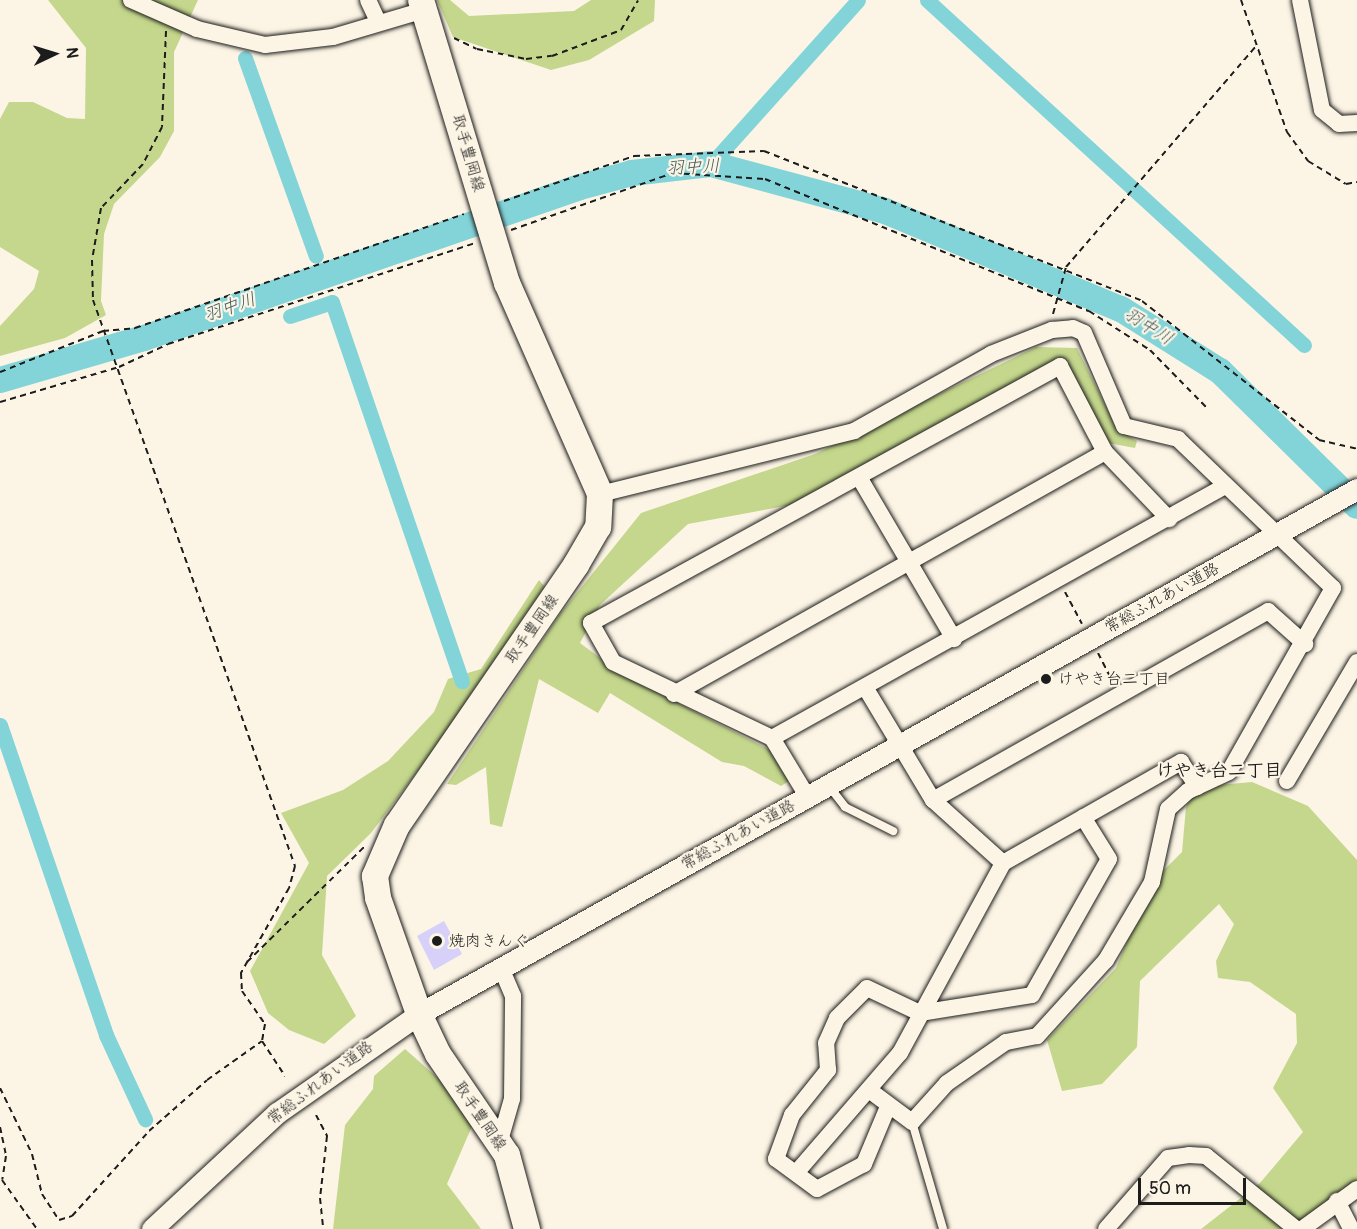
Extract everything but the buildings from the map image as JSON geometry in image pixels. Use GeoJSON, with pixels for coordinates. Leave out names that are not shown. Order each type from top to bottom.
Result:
{"type":"FeatureCollection","features":[{"type":"Feature","properties":{"kind":"main road","name":"取手豊岡線"},"geometry":{"type":"LineString","coordinates":[[422,5],[434,35],[488,222],[525,327],[600,494],[598,527],[576,565],[475,705],[388,839],[375,876],[378,898],[419,1014],[438,1054],[499,1144],[519,1190],[527,1229]]}},
{"type":"Feature","properties":{"kind":"street"},"geometry":{"type":"LineString","coordinates":[[131,0],[167,18],[235,41],[265,45],[333,37],[422,5]]}},
{"type":"Feature","properties":{"kind":"street"},"geometry":{"type":"LineString","coordinates":[[368,0],[378,21]]}},
{"type":"Feature","properties":{"kind":"street"},"geometry":{"type":"LineString","coordinates":[[1300,0],[1322,111],[1339,124],[1357,123]]}},
{"type":"Feature","properties":{"kind":"street"},"geometry":{"type":"LineString","coordinates":[[600,494],[854,431],[991,354],[1052,330],[1073,328],[1084,333],[1124,426],[1178,439],[1333,588],[1305,644],[1229,772],[1197,787],[1168,809],[1152,882],[1106,960],[1036,1036],[1006,1042],[947,1083],[912,1122],[887,1108],[869,1090]]}},
{"type":"Feature","properties":{"kind":"street"},"geometry":{"type":"LineString","coordinates":[[807,796],[772,738],[674,694],[613,662],[591,623],[1060,366],[1105,452],[1169,519]]}},
{"type":"Feature","properties":{"kind":"street"},"geometry":{"type":"LineString","coordinates":[[674,694],[1105,452]]}},
{"type":"Feature","properties":{"kind":"street"},"geometry":{"type":"LineString","coordinates":[[860,477],[954,639]]}},
{"type":"Feature","properties":{"kind":"street"},"geometry":{"type":"LineString","coordinates":[[772,738],[954,639],[1225,486]]}},
{"type":"Feature","properties":{"kind":"street","name":"常総ふれあい道路"},"geometry":{"type":"LineString","coordinates":[[152,1229],[277,1113],[419,1014],[1357,489]]}},
{"type":"Feature","properties":{"kind":"street"},"geometry":{"type":"LineString","coordinates":[[933,800],[1268,611],[1305,644]]}},
{"type":"Feature","properties":{"kind":"street"},"geometry":{"type":"LineString","coordinates":[[1287,781],[1357,662]]}},
{"type":"Feature","properties":{"kind":"street"},"geometry":{"type":"LineString","coordinates":[[865,687],[933,800],[1003,863]]}},
{"type":"Feature","properties":{"kind":"street"},"geometry":{"type":"LineString","coordinates":[[796,1173],[900,1053],[1003,863],[1181,762],[1197,787]]}},
{"type":"Feature","properties":{"kind":"street"},"geometry":{"type":"LineString","coordinates":[[887,1108],[864,1164],[817,1189],[776,1159],[792,1115],[828,1071],[826,1043],[837,1018],[867,988],[920,1013],[1032,995],[1109,859],[1083,817]]}},
{"type":"Feature","properties":{"kind":"street"},"geometry":{"type":"LineString","coordinates":[[499,1144],[512,1099],[513,996],[501,968]]}},
{"type":"Feature","properties":{"kind":"street"},"geometry":{"type":"LineString","coordinates":[[1106,1229],[1168,1158],[1189,1155],[1206,1156],[1296,1229]]}},
{"type":"Feature","properties":{"kind":"street"},"geometry":{"type":"LineString","coordinates":[[1302,1229],[1337,1201],[1357,1189]]}},
{"type":"Feature","properties":{"kind":"street"},"geometry":{"type":"LineString","coordinates":[[1337,1201],[1351,1229]]}},
{"type":"Feature","properties":{"kind":"lane"},"geometry":{"type":"LineString","coordinates":[[827,785],[845,807],[893,831]]}},
{"type":"Feature","properties":{"kind":"lane"},"geometry":{"type":"LineString","coordinates":[[912,1122],[943,1229]]}},
{"type":"Feature","properties":{"kind":"path"},"geometry":{"type":"LineString","coordinates":[[434,35],[526,58],[552,56],[621,30],[638,0]]}},
{"type":"Feature","properties":{"kind":"path"},"geometry":{"type":"LineString","coordinates":[[1241,0],[1287,132],[1302,154],[1346,184],[1357,182]]}},
{"type":"Feature","properties":{"kind":"path"},"geometry":{"type":"LineString","coordinates":[[167,18],[162,127],[143,164],[102,208],[96,230],[93,300],[103,331],[119,367],[294,866],[285,895],[245,964],[242,991],[265,1024],[262,1041],[285,1076]]}},
{"type":"Feature","properties":{"kind":"path"},"geometry":{"type":"LineString","coordinates":[[1052,330],[1054,296],[1065,269],[1257,45]]}},
{"type":"Feature","properties":{"kind":"path"},"geometry":{"type":"LineString","coordinates":[[0,402],[119,367],[168,344],[488,222],[634,156],[764,151],[1142,301],[1319,440],[1357,449]]}},
{"type":"Feature","properties":{"kind":"path"},"geometry":{"type":"LineString","coordinates":[[0,372],[103,331],[135,328],[488,222],[673,173],[765,179],[1089,311],[1150,350],[1207,408]]}},
{"type":"Feature","properties":{"kind":"path"},"geometry":{"type":"LineString","coordinates":[[245,964],[369,842],[388,839]]}},
{"type":"Feature","properties":{"kind":"path"},"geometry":{"type":"LineString","coordinates":[[0,1089],[32,1154],[42,1194],[59,1220],[72,1216],[149,1131],[198,1087],[262,1041]]}},
{"type":"Feature","properties":{"kind":"path"},"geometry":{"type":"LineString","coordinates":[[316,1115],[327,1136],[320,1198],[322,1229]]}},
{"type":"Feature","properties":{"kind":"path"},"geometry":{"type":"LineString","coordinates":[[0,1126],[6,1156],[2,1180],[37,1229]]}},
{"type":"Feature","properties":{"kind":"green space"},"geometry":{"type":"Polygon","coordinates":[[[48,0],[198,0],[174,52],[174,131],[160,157],[114,204],[104,234],[101,301],[106,315],[65,338],[0,356],[0,326],[34,289],[39,271],[0,247],[0,119],[9,102],[33,102],[67,118],[85,119],[86,48],[48,0]]]}},
{"type":"Feature","properties":{"kind":"green space"},"geometry":{"type":"Polygon","coordinates":[[[437,0],[450,0],[469,16],[574,11],[591,0],[655,0],[654,21],[589,60],[551,70],[453,37],[437,0]]]}},
{"type":"Feature","properties":{"kind":"green space"},"geometry":{"type":"Polygon","coordinates":[[[1036,347],[1077,348],[1117,429],[1137,441],[1135,448],[1108,443],[1063,360],[796,504],[688,524],[600,605],[580,643],[623,675],[770,750],[789,781],[781,786],[744,766],[722,762],[610,693],[598,713],[539,679],[502,827],[490,824],[486,767],[456,785],[447,784],[560,614],[641,513],[815,454],[1036,347]]]}},
{"type":"Feature","properties":{"kind":"green space"},"geometry":{"type":"Polygon","coordinates":[[[539,580],[545,587],[435,748],[371,833],[327,876],[322,955],[356,1016],[324,1044],[289,1030],[268,1013],[250,971],[309,863],[281,813],[343,790],[388,761],[434,712],[448,679],[481,669],[539,580]]]}},
{"type":"Feature","properties":{"kind":"green space"},"geometry":{"type":"Polygon","coordinates":[[[1252,782],[1308,806],[1357,860],[1357,1180],[1299,1229],[1201,1229],[1260,1183],[1303,1132],[1273,1088],[1297,1043],[1296,1014],[1250,982],[1218,978],[1216,961],[1234,924],[1219,904],[1140,981],[1137,1047],[1102,1084],[1062,1091],[1047,1040],[1116,968],[1152,882],[1182,852],[1186,807],[1197,787],[1252,782]]]}},
{"type":"Feature","properties":{"kind":"green space"},"geometry":{"type":"Polygon","coordinates":[[[405,1049],[439,1079],[473,1124],[447,1184],[481,1229],[333,1229],[345,1125],[373,1089],[374,1076],[405,1049]]]}},
{"type":"Feature","properties":{"kind":"waterway"},"geometry":{"type":"LineString","coordinates":[[711,164],[858,0]]}},
{"type":"Feature","properties":{"kind":"waterway"},"geometry":{"type":"LineString","coordinates":[[927,0],[1304,345]]}},
{"type":"Feature","properties":{"kind":"waterway"},"geometry":{"type":"LineString","coordinates":[[245,58],[316,256]]}},
{"type":"Feature","properties":{"kind":"waterway","name":"羽中川"},"geometry":{"type":"LineString","coordinates":[[0,380],[144,338],[580,187],[632,173],[711,164],[885,211],[1121,309],[1220,371],[1357,506]]}},
{"type":"Feature","properties":{"kind":"waterway","name":"羽中川"},"geometry":{"type":"LineString","coordinates":[[281,290],[283,295]]}},
{"type":"Feature","properties":{"kind":"waterway"},"geometry":{"type":"LineString","coordinates":[[290,316],[332,302],[462,681]]}},
{"type":"Feature","properties":{"kind":"waterway"},"geometry":{"type":"LineString","coordinates":[[0,725],[106,1035],[145,1119]]}},
{"type":"Feature","properties":{"kind":"place","name":"けやき台二丁目"},"geometry":{"type":"Point","coordinates":[1046,679]}},
{"type":"Feature","properties":{"kind":"place","name":"焼肉きんぐ"},"geometry":{"type":"Point","coordinates":[437,941]}},
{"type":"Feature","properties":{"kind":"district","name":"けやき台二丁目"},"geometry":{"type":"Point","coordinates":[1219,771]}}]}
